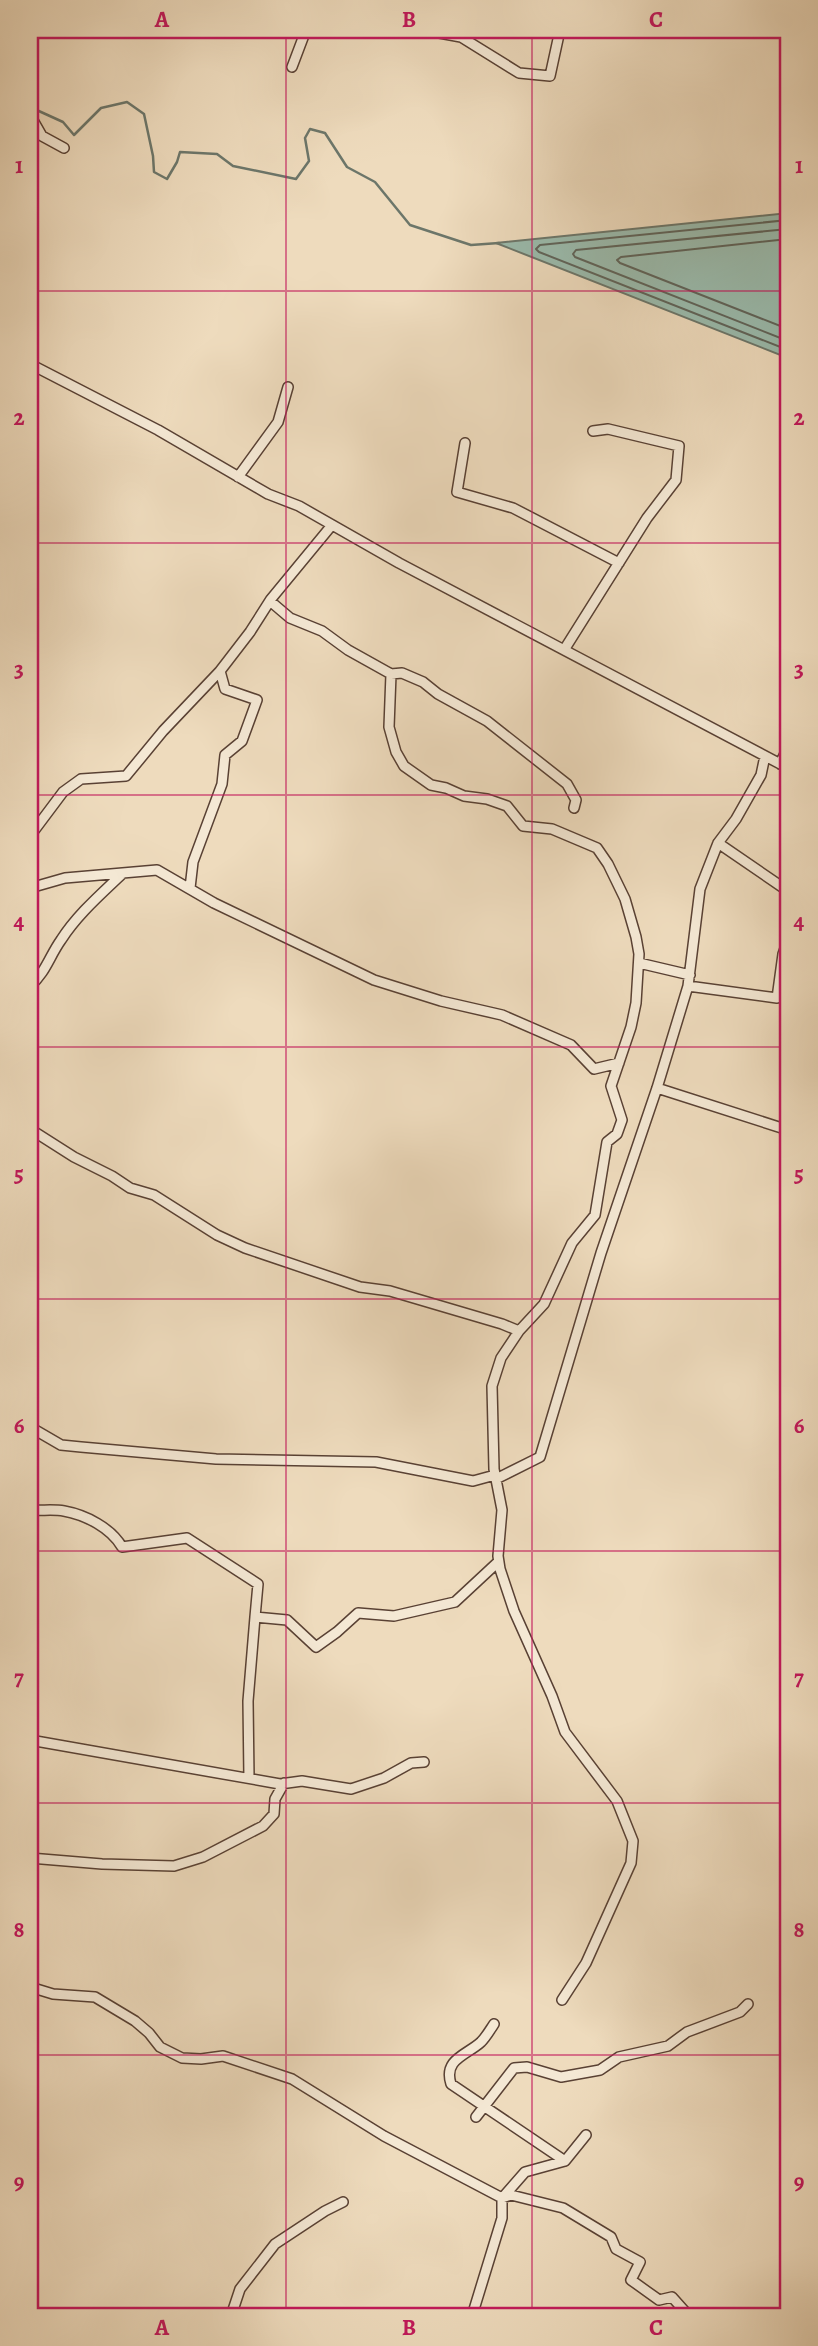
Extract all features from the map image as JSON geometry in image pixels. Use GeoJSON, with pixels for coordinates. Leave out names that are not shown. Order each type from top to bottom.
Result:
{"type":"FeatureCollection","features":[{"type":"Feature","properties":{"kind":"street"},"geometry":{"type":"LineString","coordinates":[[292,67],[306,30]]}},
{"type":"Feature","properties":{"kind":"street"},"geometry":{"type":"LineString","coordinates":[[423,30],[461,37],[519,73],[550,76],[560,30]]}},
{"type":"Feature","properties":{"kind":"street"},"geometry":{"type":"LineString","coordinates":[[30,115],[42,136],[64,148]]}},
{"type":"Feature","properties":{"kind":"street"},"geometry":{"type":"LineString","coordinates":[[30,364],[784,766],[788,747]]}},
{"type":"Feature","properties":{"kind":"street"},"geometry":{"type":"LineString","coordinates":[[238,477],[278,422],[288,387]]}},
{"type":"Feature","properties":{"kind":"street"},"geometry":{"type":"LineString","coordinates":[[564,650],[647,518],[676,480],[679,446],[626,432],[608,429],[593,431]]}},
{"type":"Feature","properties":{"kind":"street"},"geometry":{"type":"LineString","coordinates":[[465,443],[457,492],[513,508],[620,563]]}},
{"type":"Feature","properties":{"kind":"street"},"geometry":{"type":"LineString","coordinates":[[30,836],[63,792],[80,779],[126,776],[163,731],[220,671],[270,601],[332,526]]}},
{"type":"Feature","properties":{"kind":"street"},"geometry":{"type":"LineString","coordinates":[[270,601],[290,618],[322,631],[348,650],[391,674],[402,673],[423,682],[487,721],[567,784],[576,800],[574,807]]}},
{"type":"Feature","properties":{"kind":"street"},"geometry":{"type":"LineString","coordinates":[[190,888],[193,862],[222,784],[225,755],[242,741],[257,700],[225,689],[220,671]]}},
{"type":"Feature","properties":{"kind":"street"},"geometry":{"type":"LineString","coordinates":[[391,674],[389,727],[396,752],[404,766],[431,785],[507,806],[523,826],[552,829],[597,848],[625,899],[636,937],[639,963],[636,1003],[631,1027],[611,1086],[622,1120],[617,1134],[607,1142],[595,1215],[572,1243],[544,1304],[519,1331],[501,1358],[492,1386],[495,1477],[502,1510],[498,1562],[514,1611],[565,1732],[617,1801],[633,1841],[631,1863],[586,1964],[562,2000]]}},
{"type":"Feature","properties":{"kind":"street"},"geometry":{"type":"LineString","coordinates":[[30,1427],[61,1445],[216,1459],[376,1462],[473,1481],[495,1477],[540,1457],[601,1254],[688,986],[700,888],[718,843],[736,819],[761,775],[765,756]]}},
{"type":"Feature","properties":{"kind":"street"},"geometry":{"type":"LineString","coordinates":[[718,843],[788,891]]}},
{"type":"Feature","properties":{"kind":"street"},"geometry":{"type":"LineString","coordinates":[[30,888],[65,877],[157,870],[214,903],[374,980],[442,1001],[502,1015],[571,1045],[594,1069],[618,1063]]}},
{"type":"Feature","properties":{"kind":"street"},"geometry":{"type":"LineString","coordinates":[[30,986],[42,975],[61,940],[84,911],[122,874]]}},
{"type":"Feature","properties":{"kind":"street"},"geometry":{"type":"LineString","coordinates":[[688,986],[777,998],[779,972],[788,940]]}},
{"type":"Feature","properties":{"kind":"street"},"geometry":{"type":"LineString","coordinates":[[639,963],[690,975]]}},
{"type":"Feature","properties":{"kind":"street"},"geometry":{"type":"LineString","coordinates":[[657,1088],[788,1130]]}},
{"type":"Feature","properties":{"kind":"street"},"geometry":{"type":"LineString","coordinates":[[30,1129],[130,1188],[154,1195],[217,1235],[245,1248],[360,1287],[390,1291],[519,1331]]}},
{"type":"Feature","properties":{"kind":"street"},"geometry":{"type":"LineString","coordinates":[[30,1510],[65,1511],[97,1523],[116,1536],[121,1547],[187,1538],[258,1584],[248,1702],[249,1778]]}},
{"type":"Feature","properties":{"kind":"street"},"geometry":{"type":"LineString","coordinates":[[256,1617],[287,1619],[316,1647],[358,1613],[394,1616],[455,1602],[498,1562]]}},
{"type":"Feature","properties":{"kind":"street"},"geometry":{"type":"LineString","coordinates":[[30,1740],[249,1778],[284,1783],[302,1781],[351,1789],[384,1778],[411,1763],[424,1762]]}},
{"type":"Feature","properties":{"kind":"street"},"geometry":{"type":"LineString","coordinates":[[30,1858],[174,1866],[203,1857],[263,1826],[274,1814],[275,1799],[284,1783]]}},
{"type":"Feature","properties":{"kind":"street"},"geometry":{"type":"LineString","coordinates":[[30,1987],[53,1994],[95,1997],[135,2021],[160,2047],[182,2058],[223,2056],[292,2079],[384,2136],[489,2193],[502,2198],[511,2195],[563,2208],[611,2237],[616,2249],[640,2262],[631,2280],[659,2300],[673,2297],[689,2316]]}},
{"type":"Feature","properties":{"kind":"street"},"geometry":{"type":"LineString","coordinates":[[477,2117],[514,2068],[527,2067],[561,2077],[600,2070],[619,2057],[668,2046],[687,2032],[740,2012],[748,2004]]}},
{"type":"Feature","properties":{"kind":"street"},"geometry":{"type":"LineString","coordinates":[[494,2024],[482,2040],[461,2054],[449,2077],[451,2084],[565,2161]]}},
{"type":"Feature","properties":{"kind":"street"},"geometry":{"type":"LineString","coordinates":[[472,2316],[502,2218],[502,2198],[525,2172],[565,2161],[586,2135]]}},
{"type":"Feature","properties":{"kind":"street"},"geometry":{"type":"LineString","coordinates":[[231,2316],[240,2289],[275,2244],[342,2202]]}},
{"type":"Feature","properties":{"kind":"water"},"geometry":{"type":"Polygon","coordinates":[[[788,213],[788,358],[496,243],[788,213]]]}},
{"type":"Feature","properties":{"kind":"waterway"},"geometry":{"type":"LineString","coordinates":[[30,107],[63,122],[74,135],[101,108],[127,102],[144,114],[154,172],[167,179],[180,152],[217,154],[233,166],[296,179],[309,161],[305,138],[310,129],[325,133],[347,167],[375,182],[410,225],[471,245],[499,243]]}}]}
